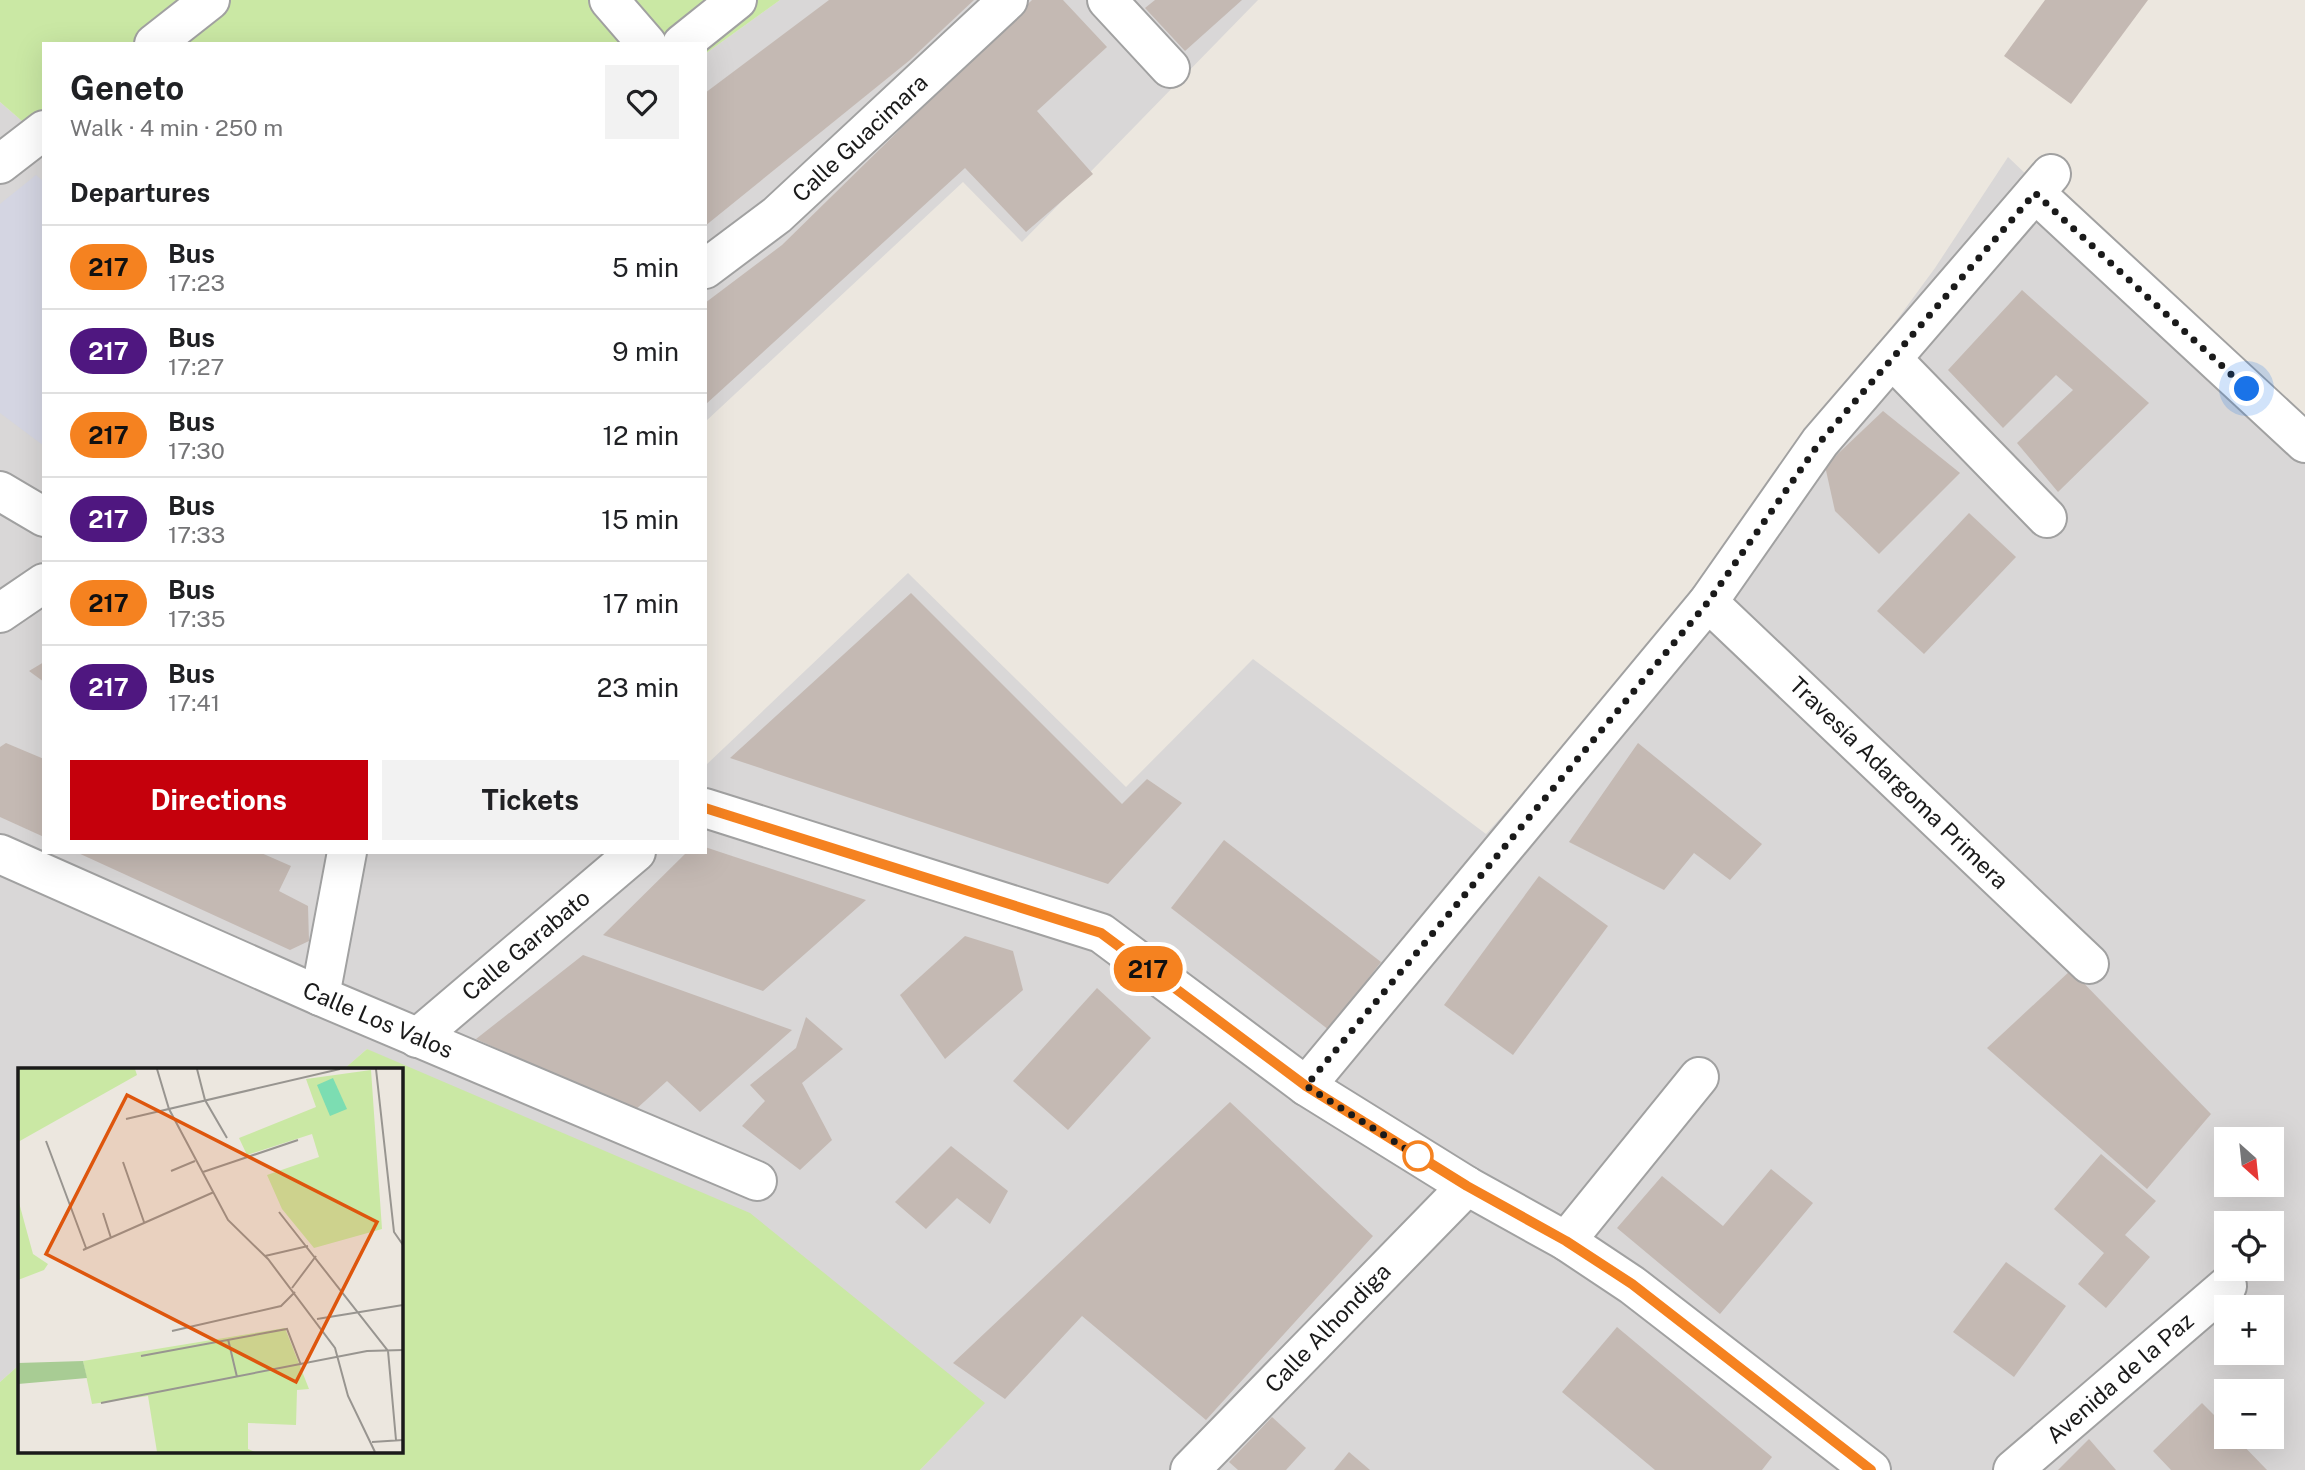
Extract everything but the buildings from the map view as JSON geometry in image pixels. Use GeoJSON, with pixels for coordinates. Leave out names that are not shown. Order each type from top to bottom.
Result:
{"type":"FeatureCollection","features":[{"type":"Feature","properties":{"kind":"street"},"geometry":{"type":"LineString","coordinates":[[157,42],[210,0]]}},
{"type":"Feature","properties":{"kind":"street"},"geometry":{"type":"LineString","coordinates":[[609,0],[646,42]]}},
{"type":"Feature","properties":{"kind":"street"},"geometry":{"type":"LineString","coordinates":[[684,42],[737,0]]}},
{"type":"Feature","properties":{"kind":"street","name":"Calle Guacimara"},"geometry":{"type":"LineString","coordinates":[[707,268],[778,215],[1008,0]]}},
{"type":"Feature","properties":{"kind":"street"},"geometry":{"type":"LineString","coordinates":[[1107,0],[1170,68]]}},
{"type":"Feature","properties":{"kind":"street"},"geometry":{"type":"LineString","coordinates":[[1306,1086],[1708,602],[1820,442],[2043,183],[2305,443]]}},
{"type":"Feature","properties":{"kind":"street"},"geometry":{"type":"LineString","coordinates":[[1892,359],[2047,518]]}},
{"type":"Feature","properties":{"kind":"street"},"geometry":{"type":"LineString","coordinates":[[0,491],[42,516]]}},
{"type":"Feature","properties":{"kind":"street"},"geometry":{"type":"LineString","coordinates":[[0,613],[42,584]]}},
{"type":"Feature","properties":{"kind":"street","name":"Travesía Adargoma Primera"},"geometry":{"type":"LineString","coordinates":[[1708,602],[2089,964]]}},
{"type":"Feature","properties":{"kind":"street"},"geometry":{"type":"LineString","coordinates":[[707,809],[1101,933],[1306,1086],[1467,1186],[1566,1241],[1632,1284],[1871,1470]]}},
{"type":"Feature","properties":{"kind":"street","name":"Calle Los Valos"},"geometry":{"type":"LineString","coordinates":[[0,854],[417,1038],[757,1181]]}},
{"type":"Feature","properties":{"kind":"street"},"geometry":{"type":"LineString","coordinates":[[320,996],[347,854]]}},
{"type":"Feature","properties":{"kind":"street","name":"Calle Garabato"},"geometry":{"type":"LineString","coordinates":[[417,1038],[634,854]]}},
{"type":"Feature","properties":{"kind":"street"},"geometry":{"type":"LineString","coordinates":[[1566,1241],[1699,1077]]}},
{"type":"Feature","properties":{"kind":"street","name":"Calle Alhondiga"},"geometry":{"type":"LineString","coordinates":[[1190,1470],[1467,1186]]}},
{"type":"Feature","properties":{"kind":"street","name":"Avenida de la Paz"},"geometry":{"type":"LineString","coordinates":[[2013,1470],[2227,1286]]}},
{"type":"Feature","properties":{"kind":"shaded area"},"geometry":{"type":"Polygon","coordinates":[[[780,0],[1258,0],[1022,242],[963,182],[707,420],[707,53],[780,0]]]}},
{"type":"Feature","properties":{"kind":"shaded area"},"geometry":{"type":"Polygon","coordinates":[[[0,102],[42,138],[42,854],[707,854],[707,764],[908,573],[1126,787],[1253,659],[1486,834],[1667,633],[1935,268],[2008,157],[2305,441],[2305,1470],[920,1470],[984,1403],[367,1049],[345,1068],[18,1068],[18,1366],[0,1382],[0,102]]]}},
{"type":"Feature","properties":{"kind":"shaded area"},"geometry":{"type":"Polygon","coordinates":[[[36,175],[42,180],[42,444],[0,413],[0,204],[36,175]]]}},
{"type":"Feature","properties":{"kind":"green space"},"geometry":{"type":"Polygon","coordinates":[[[0,0],[780,0],[707,53],[707,42],[42,42],[42,138],[0,102],[0,0]]]}},
{"type":"Feature","properties":{"kind":"green space"},"geometry":{"type":"Polygon","coordinates":[[[367,1049],[750,1213],[985,1403],[920,1470],[0,1470],[0,1382],[18,1366],[18,1452],[402,1452],[402,1068],[345,1068],[367,1049]]]}},
{"type":"Feature","properties":{"kind":"bus line","name":"217"},"geometry":{"type":"LineString","coordinates":[[707,809],[1101,933],[1306,1086],[1467,1186],[1566,1241],[1632,1284],[1871,1470]]}},
{"type":"Feature","properties":{"kind":"route"},"geometry":{"type":"LineString","coordinates":[[1418,1156],[1422,1159],[1306,1086],[1708,602],[1820,442],[2035,193],[2247,389]]}}]}
